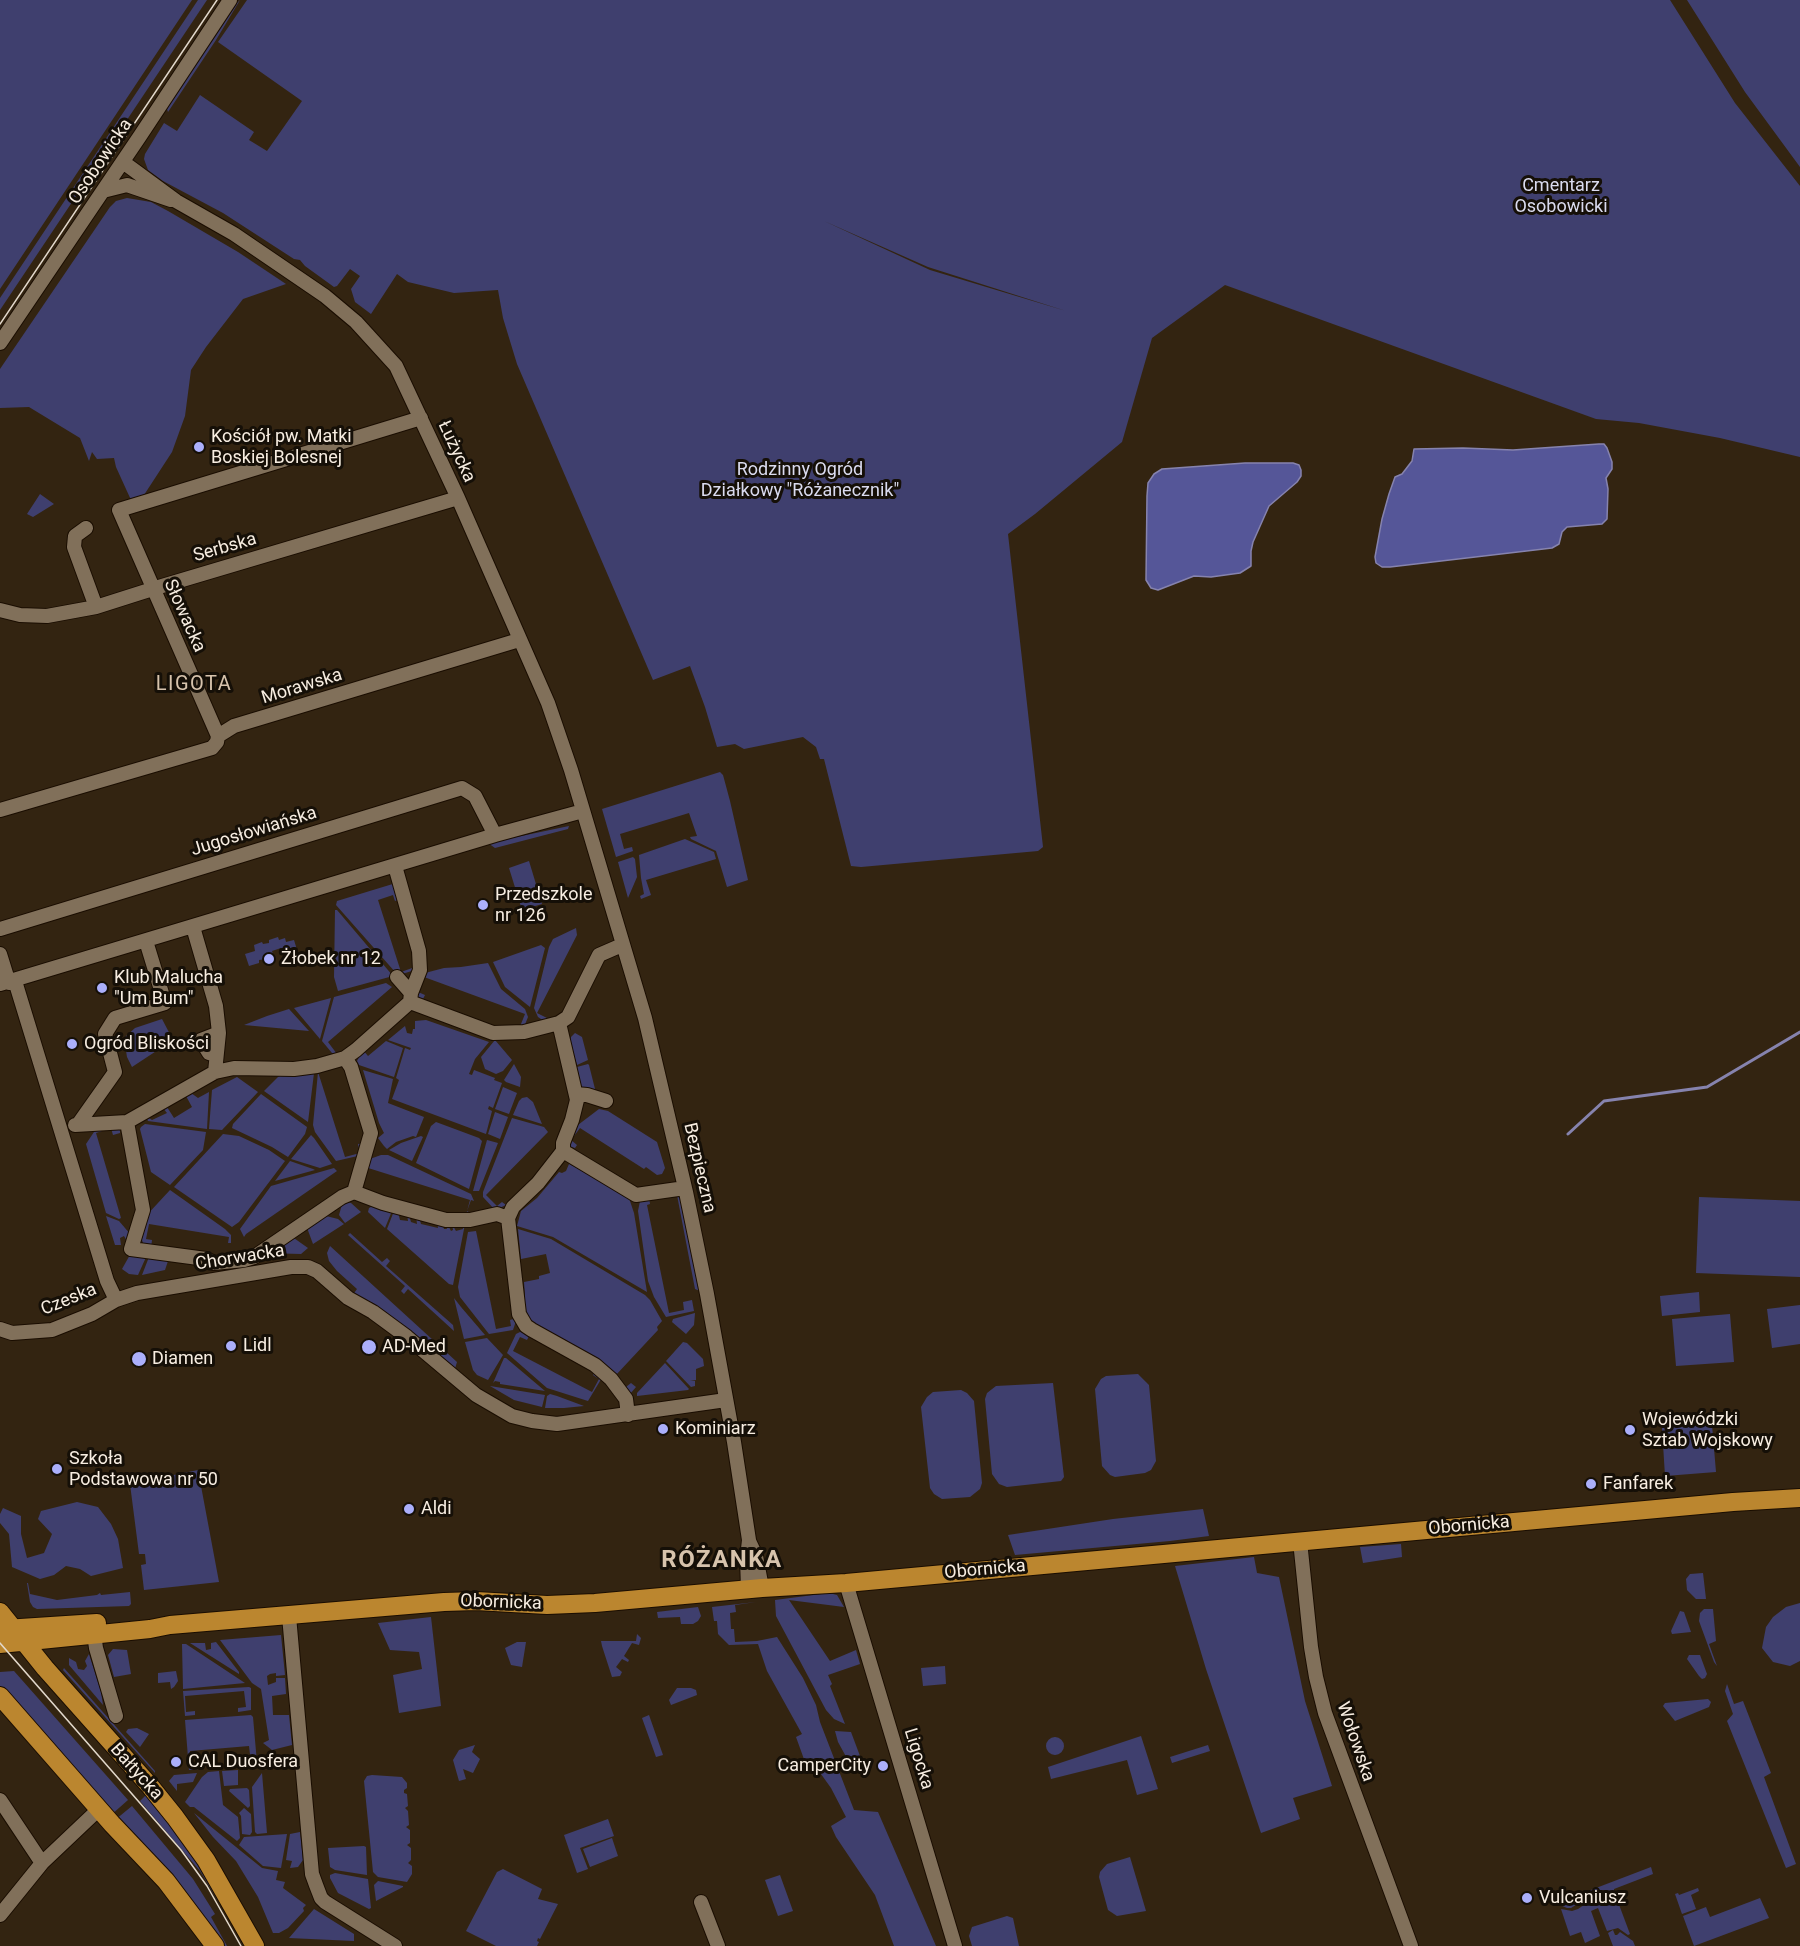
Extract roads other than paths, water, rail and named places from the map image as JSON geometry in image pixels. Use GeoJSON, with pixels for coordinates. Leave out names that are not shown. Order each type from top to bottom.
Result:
{"type":"FeatureCollection","features":[{"type":"Feature","properties":{"kind":"main road","name":"Obornicka"},"geometry":{"type":"LineString","coordinates":[[12,1633],[62,1638],[170,1625],[462,1601],[547,1605],[613,1602],[1733,1502],[1800,1498]]}},
{"type":"Feature","properties":{"kind":"main road","name":"Bałtycka"},"geometry":{"type":"LineString","coordinates":[[0,1612],[12,1633],[150,1786],[175,1817],[206,1860],[255,1946]]}},
{"type":"Feature","properties":{"kind":"main road","name":"Obornicka"},"geometry":{"type":"LineString","coordinates":[[0,1644],[12,1633],[150,1621],[170,1625]]}},
{"type":"Feature","properties":{"kind":"main road"},"geometry":{"type":"LineString","coordinates":[[49,1674],[51,1656],[62,1638]]}},
{"type":"Feature","properties":{"kind":"main road"},"geometry":{"type":"LineString","coordinates":[[0,1696],[166,1881],[215,1946]]}},
{"type":"Feature","properties":{"kind":"street","name":"Osobowicka"},"geometry":{"type":"LineString","coordinates":[[0,343],[230,0]]}},
{"type":"Feature","properties":{"kind":"street"},"geometry":{"type":"LineString","coordinates":[[103,191],[127,185],[123,177],[123,162]]}},
{"type":"Feature","properties":{"kind":"street","name":"Łużycka"},"geometry":{"type":"LineString","coordinates":[[123,162],[176,201],[234,234],[297,276],[356,322],[396,366],[458,498],[548,703],[583,811]]}},
{"type":"Feature","properties":{"kind":"street","name":"Łużycka"},"geometry":{"type":"LineString","coordinates":[[127,185],[176,201]]}},
{"type":"Feature","properties":{"kind":"street","name":"Słowacka"},"geometry":{"type":"LineString","coordinates":[[218,736],[119,510],[421,418]]}},
{"type":"Feature","properties":{"kind":"street","name":"Serbska"},"geometry":{"type":"LineString","coordinates":[[0,610],[20,615],[47,616],[96,607],[458,498]]}},
{"type":"Feature","properties":{"kind":"street"},"geometry":{"type":"LineString","coordinates":[[86,528],[75,536],[74,547],[96,607]]}},
{"type":"Feature","properties":{"kind":"street","name":"Morawska"},"geometry":{"type":"LineString","coordinates":[[0,810],[212,748],[218,736],[234,726],[519,640]]}},
{"type":"Feature","properties":{"kind":"street","name":"Jugosłowiańska"},"geometry":{"type":"LineString","coordinates":[[0,929],[462,788],[475,796],[495,835]]}},
{"type":"Feature","properties":{"kind":"street"},"geometry":{"type":"LineString","coordinates":[[6,985],[495,835],[583,811]]}},
{"type":"Feature","properties":{"kind":"street","name":"Bezpieczna"},"geometry":{"type":"LineString","coordinates":[[583,811],[645,1018],[686,1188],[710,1306],[749,1540],[747,1558],[755,1588]]}},
{"type":"Feature","properties":{"kind":"street"},"geometry":{"type":"LineString","coordinates":[[62,1130],[79,1123],[127,1122],[215,1072],[234,1068],[294,1069],[317,1066],[345,1058],[356,1050],[410,998],[420,970],[419,951],[395,866]]}},
{"type":"Feature","properties":{"kind":"street"},"geometry":{"type":"LineString","coordinates":[[193,927],[216,1006],[219,1033],[215,1072]]}},
{"type":"Feature","properties":{"kind":"street"},"geometry":{"type":"LineString","coordinates":[[79,1123],[115,1072],[105,1034],[115,1018],[165,1003],[146,941]]}},
{"type":"Feature","properties":{"kind":"street"},"geometry":{"type":"LineString","coordinates":[[397,977],[410,998],[493,1032],[524,1032],[559,1023],[568,1017],[599,955],[622,945]]}},
{"type":"Feature","properties":{"kind":"street"},"geometry":{"type":"LineString","coordinates":[[0,954],[6,985],[62,1130],[107,1281],[116,1300]]}},
{"type":"Feature","properties":{"kind":"street"},"geometry":{"type":"LineString","coordinates":[[559,1023],[577,1106],[562,1151],[538,1183],[513,1207],[508,1218],[519,1314],[526,1326],[594,1365],[611,1379],[626,1399],[628,1415]]}},
{"type":"Feature","properties":{"kind":"street"},"geometry":{"type":"LineString","coordinates":[[345,1058],[351,1067],[371,1133],[354,1192]]}},
{"type":"Feature","properties":{"kind":"street"},"geometry":{"type":"LineString","coordinates":[[576,1094],[606,1101]]}},
{"type":"Feature","properties":{"kind":"street"},"geometry":{"type":"LineString","coordinates":[[127,1122],[143,1210],[131,1249],[206,1259],[214,1263],[244,1260],[254,1257],[339,1198],[354,1192],[389,1205],[446,1220],[470,1220],[497,1214],[508,1218]]}},
{"type":"Feature","properties":{"kind":"street"},"geometry":{"type":"LineString","coordinates":[[562,1151],[636,1195],[686,1188]]}},
{"type":"Feature","properties":{"kind":"street","name":"Chorwacka"},"geometry":{"type":"LineString","coordinates":[[116,1300],[137,1293],[291,1267],[308,1268],[317,1271],[348,1298],[373,1312],[407,1337],[476,1395],[512,1416],[557,1424],[726,1400]]}},
{"type":"Feature","properties":{"kind":"street","name":"Czeska"},"geometry":{"type":"LineString","coordinates":[[0,1329],[12,1333],[52,1329],[92,1314],[116,1300]]}},
{"type":"Feature","properties":{"kind":"street","name":"Wołowska"},"geometry":{"type":"LineString","coordinates":[[1300,1542],[1311,1647],[1325,1713],[1412,1946]]}},
{"type":"Feature","properties":{"kind":"street","name":"Ligocka"},"geometry":{"type":"LineString","coordinates":[[846,1583],[955,1946]]}},
{"type":"Feature","properties":{"kind":"street"},"geometry":{"type":"LineString","coordinates":[[289,1616],[312,1874],[321,1898],[395,1946]]}},
{"type":"Feature","properties":{"kind":"street"},"geometry":{"type":"LineString","coordinates":[[94,1634],[116,1716]]}},
{"type":"Feature","properties":{"kind":"street"},"geometry":{"type":"LineString","coordinates":[[0,1800],[42,1863]]}},
{"type":"Feature","properties":{"kind":"street"},"geometry":{"type":"LineString","coordinates":[[0,1915],[42,1863],[99,1809]]}},
{"type":"Feature","properties":{"kind":"street"},"geometry":{"type":"LineString","coordinates":[[701,1902],[718,1946]]}},
{"type":"Feature","properties":{"kind":"waterway"},"geometry":{"type":"LineString","coordinates":[[1568,1134],[1604,1101],[1707,1087],[1800,1032]]}},
{"type":"Feature","properties":{"kind":"tram line"},"geometry":{"type":"LineString","coordinates":[[0,324],[217,0]]}},
{"type":"Feature","properties":{"kind":"tram line"},"geometry":{"type":"LineString","coordinates":[[0,1643],[181,1850],[207,1886],[241,1946]]}},
{"type":"Feature","properties":{"kind":"place","name":"Kościół pw. Matki Boskiej Bolesnej"},"geometry":{"type":"Point","coordinates":[199,447]}},
{"type":"Feature","properties":{"kind":"place","name":"Przedszkole nr 126"},"geometry":{"type":"Point","coordinates":[483,905]}},
{"type":"Feature","properties":{"kind":"place","name":"Żłobek nr 12"},"geometry":{"type":"Point","coordinates":[269,959]}},
{"type":"Feature","properties":{"kind":"place","name":"Klub Malucha \"Um Bum\""},"geometry":{"type":"Point","coordinates":[102,988]}},
{"type":"Feature","properties":{"kind":"place","name":"Ogród Bliskości"},"geometry":{"type":"Point","coordinates":[72,1044]}},
{"type":"Feature","properties":{"kind":"place","name":"Lidl"},"geometry":{"type":"Point","coordinates":[231,1346]}},
{"type":"Feature","properties":{"kind":"place","name":"AD-Med"},"geometry":{"type":"Point","coordinates":[369,1347]}},
{"type":"Feature","properties":{"kind":"place","name":"Diamen"},"geometry":{"type":"Point","coordinates":[139,1359]}},
{"type":"Feature","properties":{"kind":"place","name":"Kominiarz"},"geometry":{"type":"Point","coordinates":[663,1429]}},
{"type":"Feature","properties":{"kind":"place","name":"Wojewódzki Sztab Wojskowy"},"geometry":{"type":"Point","coordinates":[1630,1430]}},
{"type":"Feature","properties":{"kind":"place","name":"Szkoła Podstawowa nr 50"},"geometry":{"type":"Point","coordinates":[57,1469]}},
{"type":"Feature","properties":{"kind":"place","name":"Fanfarek"},"geometry":{"type":"Point","coordinates":[1591,1484]}},
{"type":"Feature","properties":{"kind":"place","name":"Aldi"},"geometry":{"type":"Point","coordinates":[409,1509]}},
{"type":"Feature","properties":{"kind":"place","name":"CAL Duosfera"},"geometry":{"type":"Point","coordinates":[176,1762]}},
{"type":"Feature","properties":{"kind":"place","name":"CamperCity"},"geometry":{"type":"Point","coordinates":[883,1766]}},
{"type":"Feature","properties":{"kind":"place","name":"Vulcaniusz"},"geometry":{"type":"Point","coordinates":[1527,1898]}},
{"type":"Feature","properties":{"kind":"district","name":"LIGOTA"},"geometry":{"type":"Point","coordinates":[194,685]}},
{"type":"Feature","properties":{"kind":"district","name":"RÓŻANKA"},"geometry":{"type":"Point","coordinates":[722,1561]}},
{"type":"Feature","properties":{"kind":"park label","name":"Cmentarz Osobowicki"},"geometry":{"type":"Point","coordinates":[1561,196]}},
{"type":"Feature","properties":{"kind":"park label","name":"Rodzinny Ogród Działkowy \"Różanecznik\""},"geometry":{"type":"Point","coordinates":[800,480]}}]}
